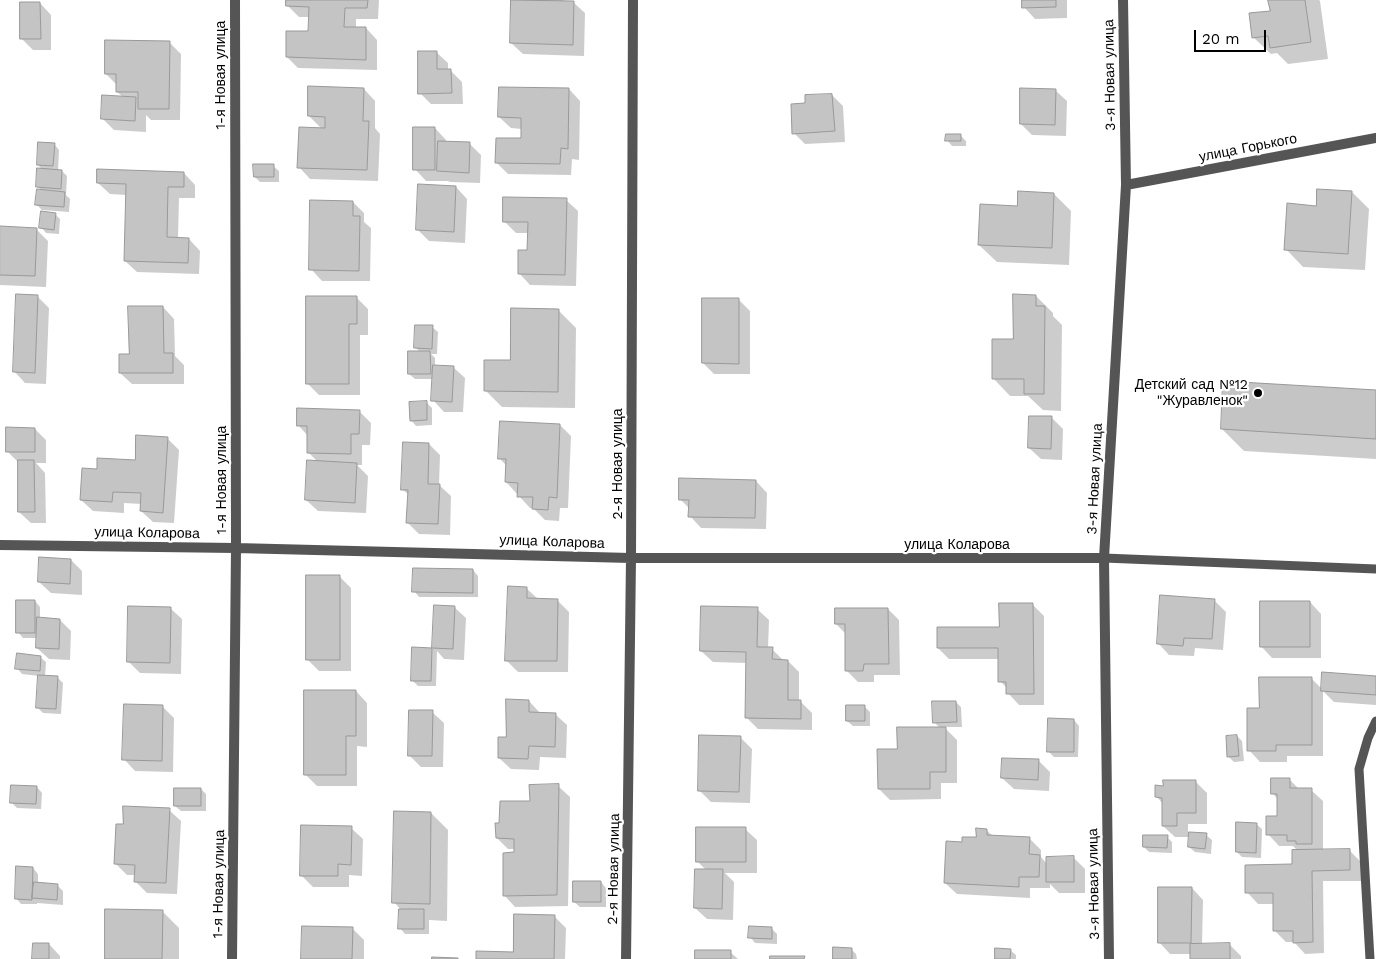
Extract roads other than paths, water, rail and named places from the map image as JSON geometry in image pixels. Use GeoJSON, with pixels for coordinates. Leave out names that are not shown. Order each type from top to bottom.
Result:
{"type":"FeatureCollection","features":[{"type":"Feature","properties":{"kind":"street","name":"1-я Новая улица"},"geometry":{"type":"LineString","coordinates":[[232,959],[236,548],[235,0]]}},
{"type":"Feature","properties":{"kind":"street","name":"2-я Новая улица"},"geometry":{"type":"LineString","coordinates":[[626,959],[631,558],[633,0]]}},
{"type":"Feature","properties":{"kind":"street","name":"3-я Новая улица"},"geometry":{"type":"LineString","coordinates":[[1109,959],[1104,558],[1126,185],[1123,0]]}},
{"type":"Feature","properties":{"kind":"street","name":"улица Горького"},"geometry":{"type":"LineString","coordinates":[[1126,185],[1376,138]]}},
{"type":"Feature","properties":{"kind":"street","name":"улица Коларова"},"geometry":{"type":"LineString","coordinates":[[0,545],[236,548],[631,558],[1104,558]]}},
{"type":"Feature","properties":{"kind":"lane"},"geometry":{"type":"LineString","coordinates":[[1104,558],[1376,570]]}},
{"type":"Feature","properties":{"kind":"lane"},"geometry":{"type":"LineString","coordinates":[[1370,959],[1359,769],[1368,738],[1376,721]]}},
{"type":"Feature","properties":{"kind":"place","name":"Детский сад №12 \"Журавленок\""},"geometry":{"type":"Point","coordinates":[1258,393]}}]}
